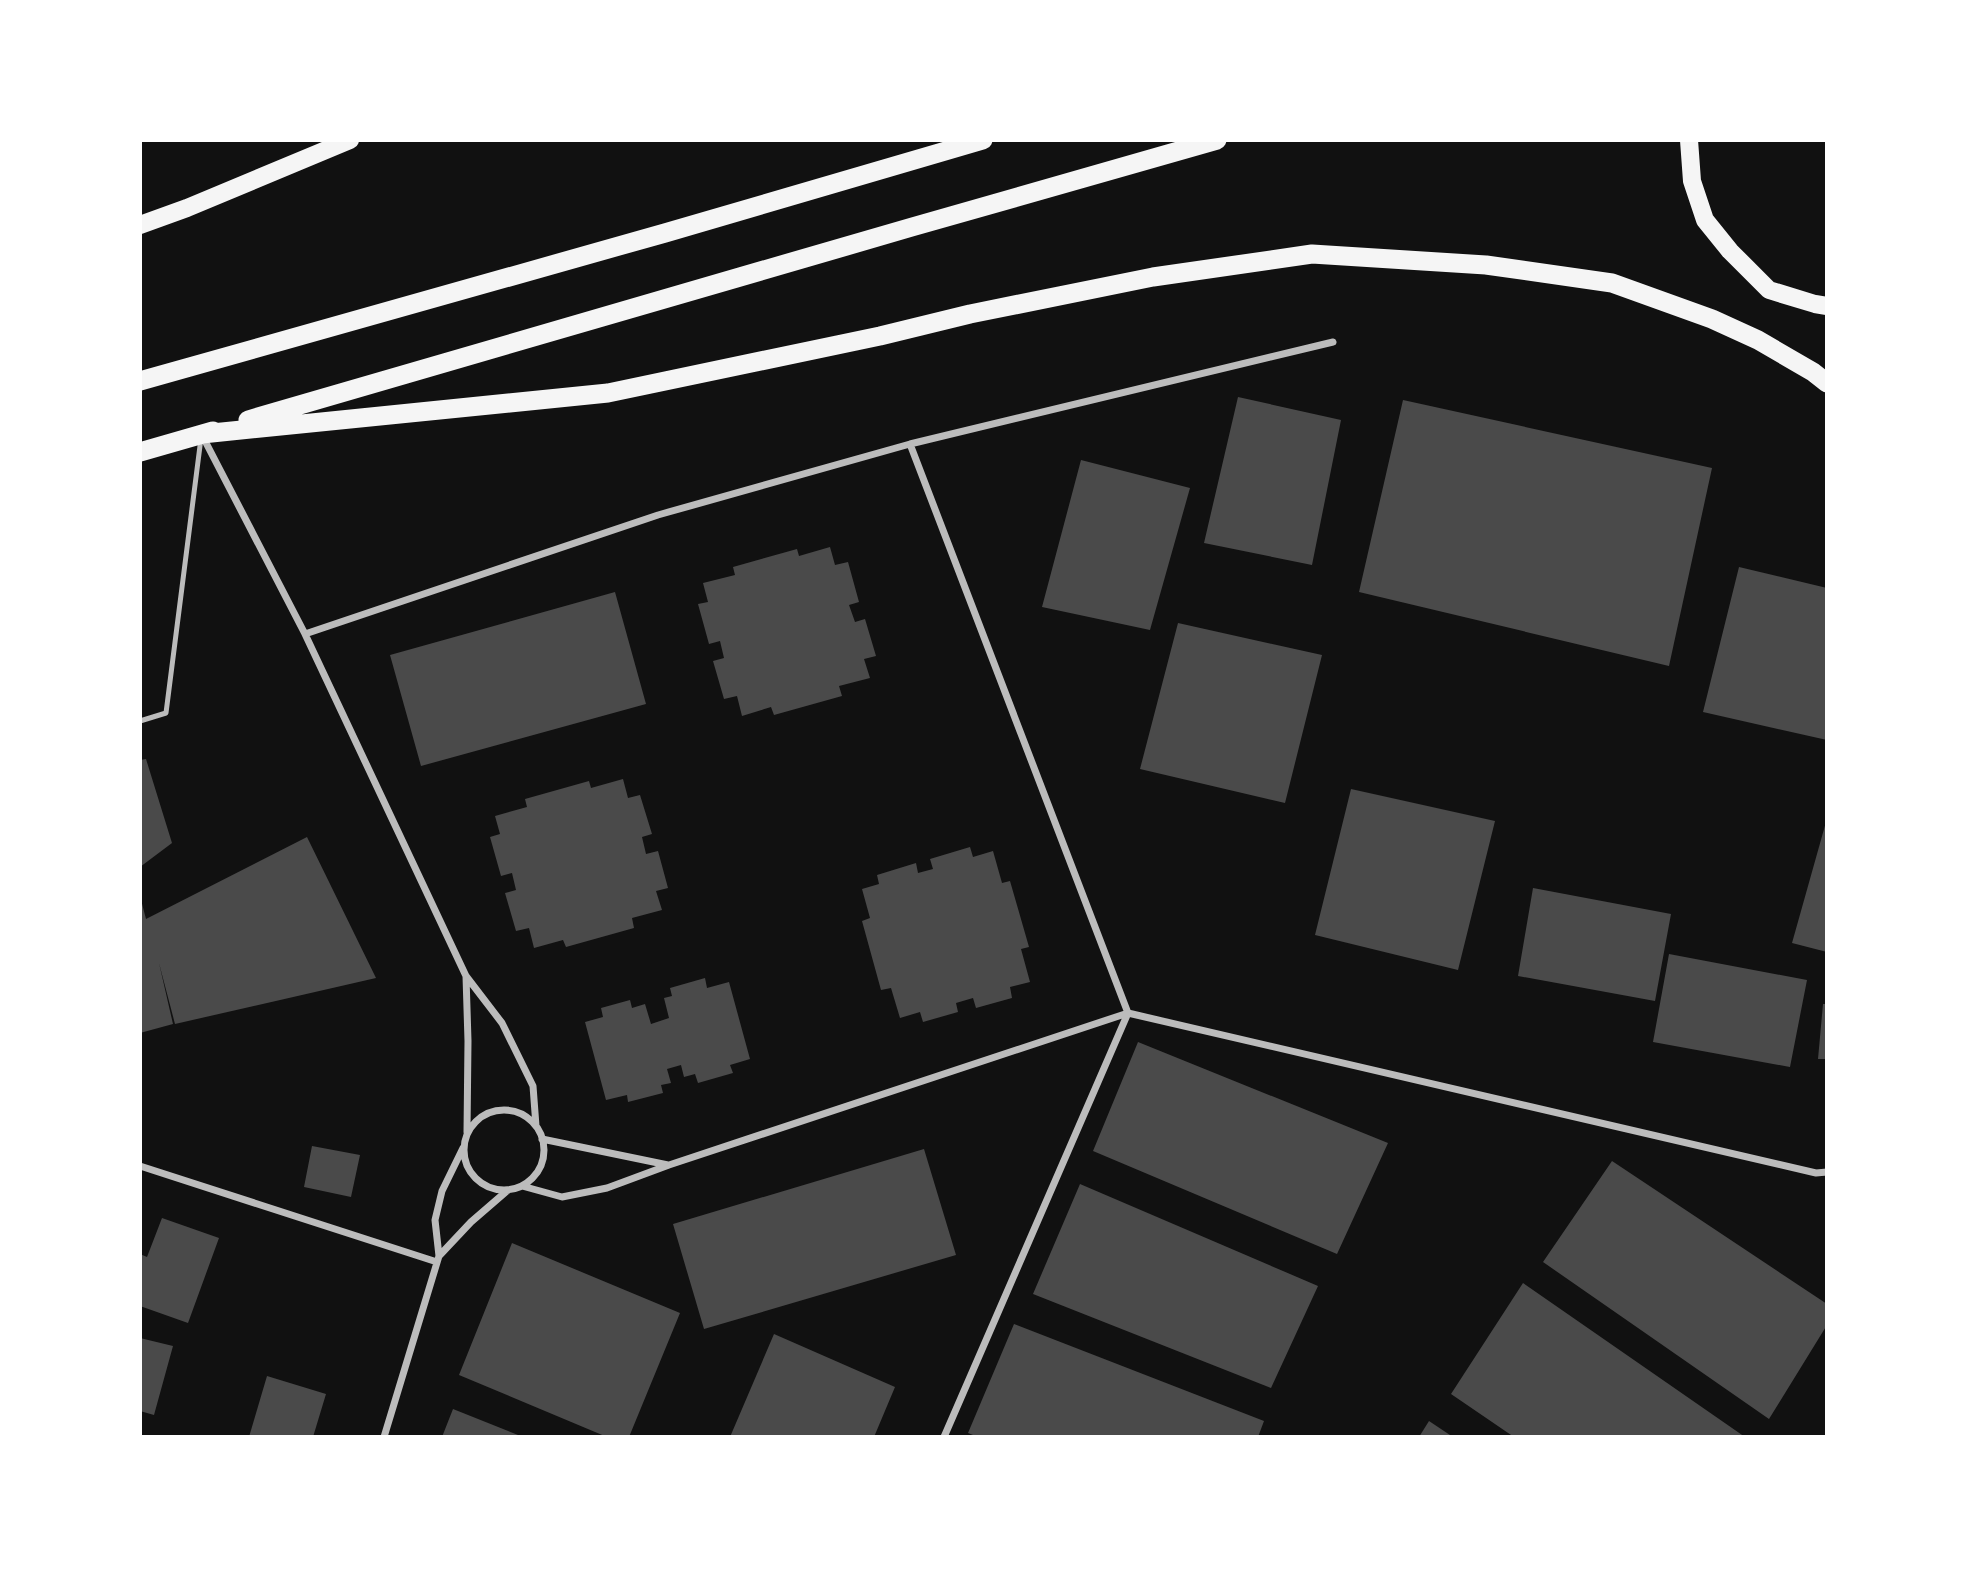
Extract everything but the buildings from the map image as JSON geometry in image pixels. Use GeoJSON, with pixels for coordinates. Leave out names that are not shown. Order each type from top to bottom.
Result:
{"type":"FeatureCollection","features":[{"type":"Feature","properties":{"kind":"highway"},"geometry":{"type":"LineString","coordinates":[[140,381],[983,140]]}},
{"type":"Feature","properties":{"kind":"highway"},"geometry":{"type":"LineString","coordinates":[[140,452],[1217,140]]}},
{"type":"Feature","properties":{"kind":"highway"},"geometry":{"type":"LineString","coordinates":[[202,434],[608,393],[1153,277],[1312,254],[1486,265],[1612,283],[1712,319],[1758,340],[1827,383]]}},
{"type":"Feature","properties":{"kind":"main road"},"geometry":{"type":"LineString","coordinates":[[140,225],[350,140]]}},
{"type":"Feature","properties":{"kind":"main road"},"geometry":{"type":"LineString","coordinates":[[1689,140],[1692,181],[1705,220],[1730,251],[1769,290],[1827,306]]}},
{"type":"Feature","properties":{"kind":"street"},"geometry":{"type":"LineString","coordinates":[[305,634],[658,515],[910,444],[1333,342]]}},
{"type":"Feature","properties":{"kind":"street"},"geometry":{"type":"LineString","coordinates":[[202,434],[305,634],[466,976],[502,1023],[533,1086],[536,1126],[544,1153],[541,1166],[533,1177],[522,1186],[508,1190],[481,1184],[471,1174],[465,1162],[463,1148]]}},
{"type":"Feature","properties":{"kind":"street"},"geometry":{"type":"LineString","coordinates":[[910,444],[1128,1013],[944,1437]]}},
{"type":"Feature","properties":{"kind":"street"},"geometry":{"type":"LineString","coordinates":[[466,976],[467,1135]]}},
{"type":"Feature","properties":{"kind":"street"},"geometry":{"type":"LineString","coordinates":[[522,1186],[562,1197],[607,1188],[1128,1013],[1816,1173],[1827,1171]]}},
{"type":"Feature","properties":{"kind":"street"},"geometry":{"type":"LineString","coordinates":[[384,1437],[438,1259],[435,1220],[442,1191],[467,1135],[474,1123],[499,1111],[513,1111],[536,1126]]}},
{"type":"Feature","properties":{"kind":"street"},"geometry":{"type":"LineString","coordinates":[[542,1139],[669,1165]]}},
{"type":"Feature","properties":{"kind":"street"},"geometry":{"type":"LineString","coordinates":[[140,1166],[438,1259]]}},
{"type":"Feature","properties":{"kind":"street"},"geometry":{"type":"LineString","coordinates":[[438,1259],[471,1222],[508,1190]]}},
{"type":"Feature","properties":{"kind":"lane"},"geometry":{"type":"LineString","coordinates":[[140,721],[166,713],[202,434]]}}]}
